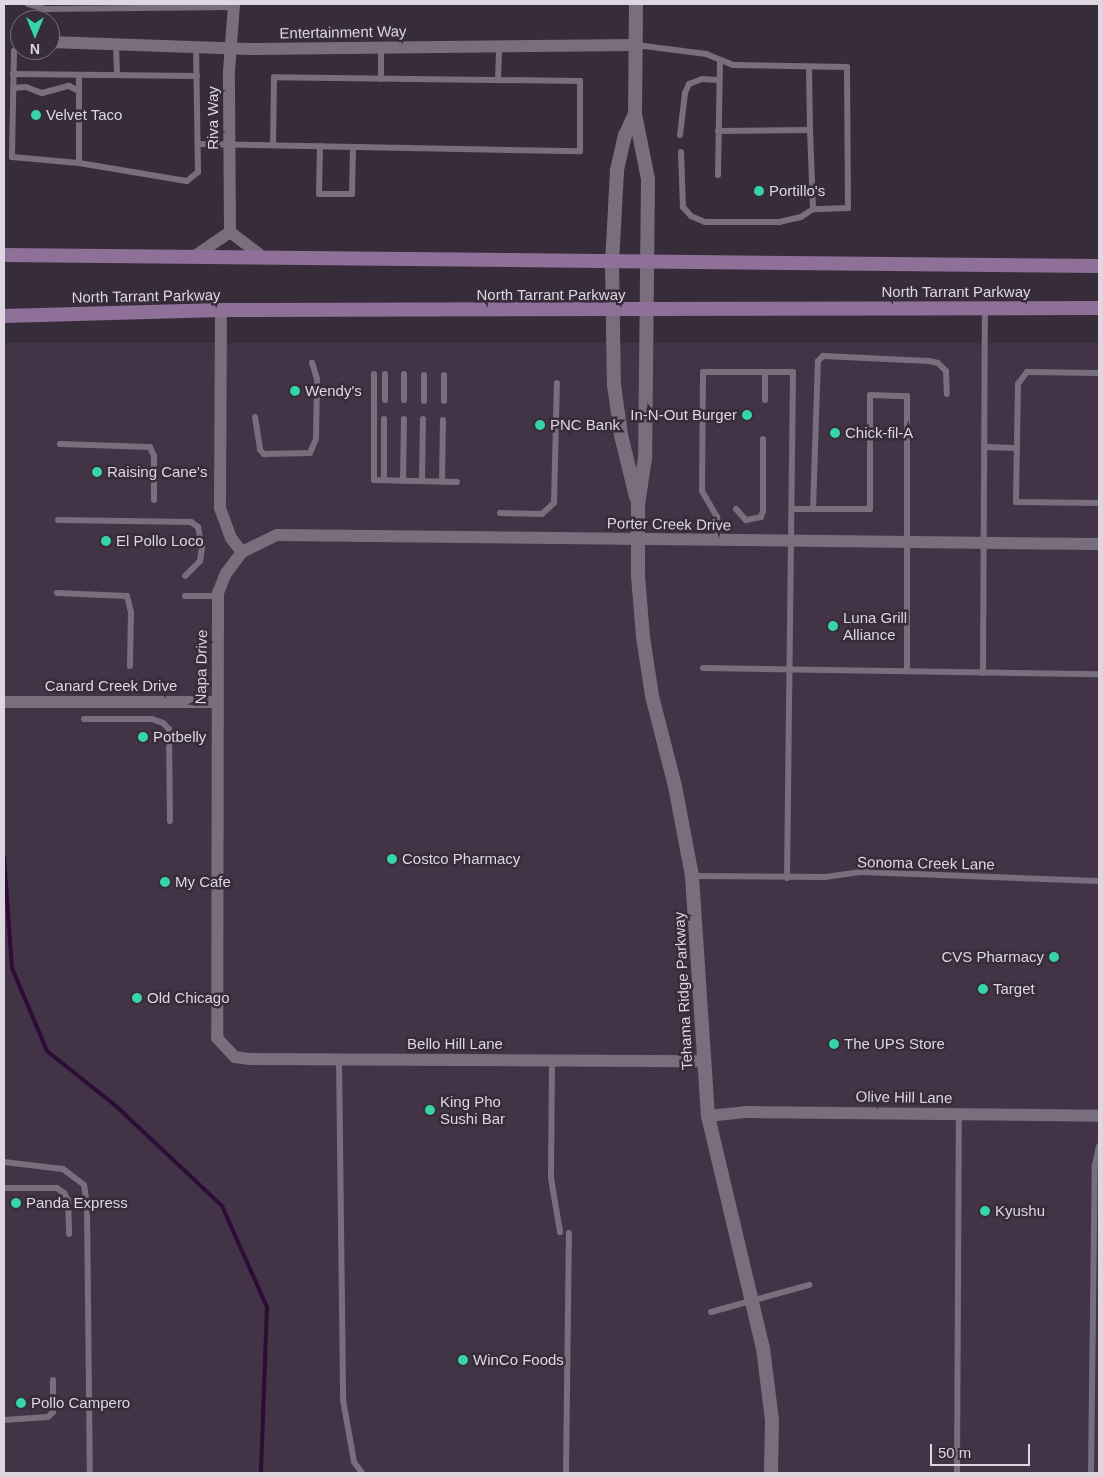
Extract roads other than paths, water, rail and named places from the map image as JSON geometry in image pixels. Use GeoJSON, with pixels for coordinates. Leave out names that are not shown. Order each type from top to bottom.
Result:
{"type":"FeatureCollection","features":[{"type":"Feature","properties":{"kind":"main road","name":"North Tarrant Parkway"},"geometry":{"type":"LineString","coordinates":[[4,255],[1099,266]]}},
{"type":"Feature","properties":{"kind":"main road","name":"North Tarrant Parkway"},"geometry":{"type":"LineString","coordinates":[[4,316],[220,310],[647,311],[1099,308]]}},
{"type":"Feature","properties":{"kind":"street","name":"Tehama Ridge Parkway"},"geometry":{"type":"LineString","coordinates":[[636,4],[635,114],[648,179],[645,458],[638,504],[641,620],[652,696],[675,786],[692,876],[696,915],[702,1061],[708,1116],[753,1302],[772,1420],[771,1473]]}},
{"type":"Feature","properties":{"kind":"street","name":"Riva Way"},"geometry":{"type":"LineString","coordinates":[[230,232],[229,144],[234,5]]}},
{"type":"Feature","properties":{"kind":"street","name":"Entertainment Way"},"geometry":{"type":"LineString","coordinates":[[60,42],[232,48],[636,45]]}},
{"type":"Feature","properties":{"kind":"street","name":"Tehama Ridge Parkway"},"geometry":{"type":"LineString","coordinates":[[635,114],[625,135],[617,171],[612,262],[616,402],[638,504]]}},
{"type":"Feature","properties":{"kind":"street"},"geometry":{"type":"LineString","coordinates":[[195,256],[230,232],[262,257]]}},
{"type":"Feature","properties":{"kind":"street"},"geometry":{"type":"LineString","coordinates":[[220,310],[220,508],[231,538],[242,552]]}},
{"type":"Feature","properties":{"kind":"street","name":"Porter Creek Drive"},"geometry":{"type":"LineString","coordinates":[[242,552],[277,535],[1099,544]]}},
{"type":"Feature","properties":{"kind":"street","name":"Napa Drive"},"geometry":{"type":"LineString","coordinates":[[217,1038],[218,596],[226,573],[242,552]]}},
{"type":"Feature","properties":{"kind":"street","name":"Canard Creek Drive"},"geometry":{"type":"LineString","coordinates":[[4,702],[217,702]]}},
{"type":"Feature","properties":{"kind":"street","name":"Bello Hill Lane"},"geometry":{"type":"LineString","coordinates":[[217,1038],[235,1057],[339,1060],[702,1061]]}},
{"type":"Feature","properties":{"kind":"street","name":"Olive Hill Lane"},"geometry":{"type":"LineString","coordinates":[[708,1116],[745,1112],[1099,1116]]}},
{"type":"Feature","properties":{"kind":"lane"},"geometry":{"type":"LineString","coordinates":[[28,4],[46,9],[234,5]]}},
{"type":"Feature","properties":{"kind":"lane"},"geometry":{"type":"LineString","coordinates":[[116,45],[117,75]]}},
{"type":"Feature","properties":{"kind":"lane"},"geometry":{"type":"LineString","coordinates":[[636,45],[706,54],[720,61],[749,66],[847,67],[848,208],[813,210],[801,217],[780,222],[705,222],[691,216],[683,207],[680,152]]}},
{"type":"Feature","properties":{"kind":"lane"},"geometry":{"type":"LineString","coordinates":[[498,80],[499,46]]}},
{"type":"Feature","properties":{"kind":"lane"},"geometry":{"type":"LineString","coordinates":[[14,60],[12,157],[79,163],[187,182],[198,172],[196,47]]}},
{"type":"Feature","properties":{"kind":"lane"},"geometry":{"type":"LineString","coordinates":[[381,47],[381,79]]}},
{"type":"Feature","properties":{"kind":"lane"},"geometry":{"type":"LineString","coordinates":[[718,175],[718,80],[720,61]]}},
{"type":"Feature","properties":{"kind":"lane"},"geometry":{"type":"LineString","coordinates":[[810,67],[813,210]]}},
{"type":"Feature","properties":{"kind":"lane"},"geometry":{"type":"LineString","coordinates":[[13,74],[197,76]]}},
{"type":"Feature","properties":{"kind":"lane"},"geometry":{"type":"LineString","coordinates":[[79,74],[79,163]]}},
{"type":"Feature","properties":{"kind":"lane"},"geometry":{"type":"LineString","coordinates":[[199,144],[580,151],[580,81],[274,77],[273,145]]}},
{"type":"Feature","properties":{"kind":"lane"},"geometry":{"type":"LineString","coordinates":[[680,134],[685,93],[689,84],[702,79],[718,80]]}},
{"type":"Feature","properties":{"kind":"lane"},"geometry":{"type":"LineString","coordinates":[[13,88],[26,87],[42,93],[69,86],[79,91]]}},
{"type":"Feature","properties":{"kind":"lane"},"geometry":{"type":"LineString","coordinates":[[718,131],[810,130]]}},
{"type":"Feature","properties":{"kind":"lane"},"geometry":{"type":"LineString","coordinates":[[320,146],[319,194],[352,194],[353,147]]}},
{"type":"Feature","properties":{"kind":"lane"},"geometry":{"type":"LineString","coordinates":[[983,673],[986,543],[985,308]]}},
{"type":"Feature","properties":{"kind":"lane"},"geometry":{"type":"LineString","coordinates":[[813,509],[818,360],[823,356],[929,361],[946,371],[947,394]]}},
{"type":"Feature","properties":{"kind":"lane"},"geometry":{"type":"LineString","coordinates":[[255,416],[260,450],[264,454],[310,452],[316,439],[317,379],[312,363]]}},
{"type":"Feature","properties":{"kind":"lane"},"geometry":{"type":"LineString","coordinates":[[718,540],[717,517],[702,491],[703,372],[792,372],[792,509],[788,541],[787,878]]}},
{"type":"Feature","properties":{"kind":"lane"},"geometry":{"type":"LineString","coordinates":[[765,372],[765,400]]}},
{"type":"Feature","properties":{"kind":"lane"},"geometry":{"type":"LineString","coordinates":[[1099,373],[1028,372],[1018,384],[1016,448],[1016,502],[1099,503]]}},
{"type":"Feature","properties":{"kind":"lane"},"geometry":{"type":"LineString","coordinates":[[374,374],[374,480],[457,482]]}},
{"type":"Feature","properties":{"kind":"lane"},"geometry":{"type":"LineString","coordinates":[[385,374],[385,400]]}},
{"type":"Feature","properties":{"kind":"lane"},"geometry":{"type":"LineString","coordinates":[[404,374],[404,400]]}},
{"type":"Feature","properties":{"kind":"lane"},"geometry":{"type":"LineString","coordinates":[[424,375],[424,401]]}},
{"type":"Feature","properties":{"kind":"lane"},"geometry":{"type":"LineString","coordinates":[[444,375],[444,401]]}},
{"type":"Feature","properties":{"kind":"lane"},"geometry":{"type":"LineString","coordinates":[[500,513],[542,514],[554,502],[557,383]]}},
{"type":"Feature","properties":{"kind":"lane"},"geometry":{"type":"LineString","coordinates":[[792,509],[870,509],[870,394],[907,396],[907,672]]}},
{"type":"Feature","properties":{"kind":"lane"},"geometry":{"type":"LineString","coordinates":[[384,419],[384,480]]}},
{"type":"Feature","properties":{"kind":"lane"},"geometry":{"type":"LineString","coordinates":[[403,481],[404,419]]}},
{"type":"Feature","properties":{"kind":"lane"},"geometry":{"type":"LineString","coordinates":[[422,481],[424,419]]}},
{"type":"Feature","properties":{"kind":"lane"},"geometry":{"type":"LineString","coordinates":[[442,482],[443,420]]}},
{"type":"Feature","properties":{"kind":"lane"},"geometry":{"type":"LineString","coordinates":[[736,508],[746,520],[761,517],[763,511],[763,439]]}},
{"type":"Feature","properties":{"kind":"lane"},"geometry":{"type":"LineString","coordinates":[[60,444],[150,446],[154,456],[154,500]]}},
{"type":"Feature","properties":{"kind":"lane"},"geometry":{"type":"LineString","coordinates":[[986,447],[1016,448]]}},
{"type":"Feature","properties":{"kind":"lane"},"geometry":{"type":"LineString","coordinates":[[58,520],[191,522],[198,527],[202,547],[200,561],[185,576]]}},
{"type":"Feature","properties":{"kind":"lane"},"geometry":{"type":"LineString","coordinates":[[57,593],[126,596],[131,612],[130,666]]}},
{"type":"Feature","properties":{"kind":"lane"},"geometry":{"type":"LineString","coordinates":[[185,596],[218,596]]}},
{"type":"Feature","properties":{"kind":"lane"},"geometry":{"type":"LineString","coordinates":[[703,668],[1099,674]]}},
{"type":"Feature","properties":{"kind":"lane"},"geometry":{"type":"LineString","coordinates":[[84,719],[152,719],[163,723],[169,729],[170,821]]}},
{"type":"Feature","properties":{"kind":"lane","name":"Sonoma Creek Lane"},"geometry":{"type":"LineString","coordinates":[[692,876],[787,878],[862,872],[1099,880]]}},
{"type":"Feature","properties":{"kind":"lane"},"geometry":{"type":"LineString","coordinates":[[339,1060],[343,1400],[354,1462],[362,1473]]}},
{"type":"Feature","properties":{"kind":"lane"},"geometry":{"type":"LineString","coordinates":[[552,1061],[552,1178],[560,1232]]}},
{"type":"Feature","properties":{"kind":"lane"},"geometry":{"type":"LineString","coordinates":[[957,1473],[959,1114]]}},
{"type":"Feature","properties":{"kind":"lane"},"geometry":{"type":"LineString","coordinates":[[1091,1473],[1095,1165],[1099,1146]]}},
{"type":"Feature","properties":{"kind":"lane"},"geometry":{"type":"LineString","coordinates":[[4,1162],[63,1169],[84,1186],[87,1205],[90,1473]]}},
{"type":"Feature","properties":{"kind":"lane"},"geometry":{"type":"LineString","coordinates":[[4,1188],[57,1188],[64,1193],[68,1200],[70,1234]]}},
{"type":"Feature","properties":{"kind":"lane"},"geometry":{"type":"LineString","coordinates":[[566,1473],[569,1233]]}},
{"type":"Feature","properties":{"kind":"lane"},"geometry":{"type":"LineString","coordinates":[[711,1312],[753,1302],[809,1285]]}},
{"type":"Feature","properties":{"kind":"lane"},"geometry":{"type":"LineString","coordinates":[[4,1420],[48,1417],[52,1412],[53,1380]]}},
{"type":"Feature","properties":{"kind":"waterway"},"geometry":{"type":"LineString","coordinates":[[4,857],[12,968],[47,1051],[116,1106],[222,1206],[267,1307],[261,1473]]}},
{"type":"Feature","properties":{"kind":"place","name":"Velvet Taco"},"geometry":{"type":"Point","coordinates":[36,115]}},
{"type":"Feature","properties":{"kind":"place","name":"Portillo's"},"geometry":{"type":"Point","coordinates":[759,191]}},
{"type":"Feature","properties":{"kind":"place","name":"Wendy's"},"geometry":{"type":"Point","coordinates":[295,391]}},
{"type":"Feature","properties":{"kind":"place","name":"In-N-Out Burger"},"geometry":{"type":"Point","coordinates":[747,415]}},
{"type":"Feature","properties":{"kind":"place","name":"PNC Bank"},"geometry":{"type":"Point","coordinates":[540,425]}},
{"type":"Feature","properties":{"kind":"place","name":"Chick-fil-A"},"geometry":{"type":"Point","coordinates":[835,433]}},
{"type":"Feature","properties":{"kind":"place","name":"Raising Cane's"},"geometry":{"type":"Point","coordinates":[97,472]}},
{"type":"Feature","properties":{"kind":"place","name":"El Pollo Loco"},"geometry":{"type":"Point","coordinates":[106,541]}},
{"type":"Feature","properties":{"kind":"place","name":"Luna Grill Alliance"},"geometry":{"type":"Point","coordinates":[833,626]}},
{"type":"Feature","properties":{"kind":"place","name":"Potbelly"},"geometry":{"type":"Point","coordinates":[143,737]}},
{"type":"Feature","properties":{"kind":"place","name":"Costco Pharmacy"},"geometry":{"type":"Point","coordinates":[392,859]}},
{"type":"Feature","properties":{"kind":"place","name":"My Cafe"},"geometry":{"type":"Point","coordinates":[165,882]}},
{"type":"Feature","properties":{"kind":"place","name":"CVS Pharmacy"},"geometry":{"type":"Point","coordinates":[1054,957]}},
{"type":"Feature","properties":{"kind":"place","name":"Target"},"geometry":{"type":"Point","coordinates":[983,989]}},
{"type":"Feature","properties":{"kind":"place","name":"Old Chicago"},"geometry":{"type":"Point","coordinates":[137,998]}},
{"type":"Feature","properties":{"kind":"place","name":"The UPS Store"},"geometry":{"type":"Point","coordinates":[834,1044]}},
{"type":"Feature","properties":{"kind":"place","name":"King Pho Sushi Bar"},"geometry":{"type":"Point","coordinates":[430,1110]}},
{"type":"Feature","properties":{"kind":"place","name":"Panda Express"},"geometry":{"type":"Point","coordinates":[16,1203]}},
{"type":"Feature","properties":{"kind":"place","name":"Kyushu"},"geometry":{"type":"Point","coordinates":[985,1211]}},
{"type":"Feature","properties":{"kind":"place","name":"WinCo Foods"},"geometry":{"type":"Point","coordinates":[463,1360]}},
{"type":"Feature","properties":{"kind":"place","name":"Pollo Campero"},"geometry":{"type":"Point","coordinates":[21,1403]}}]}
